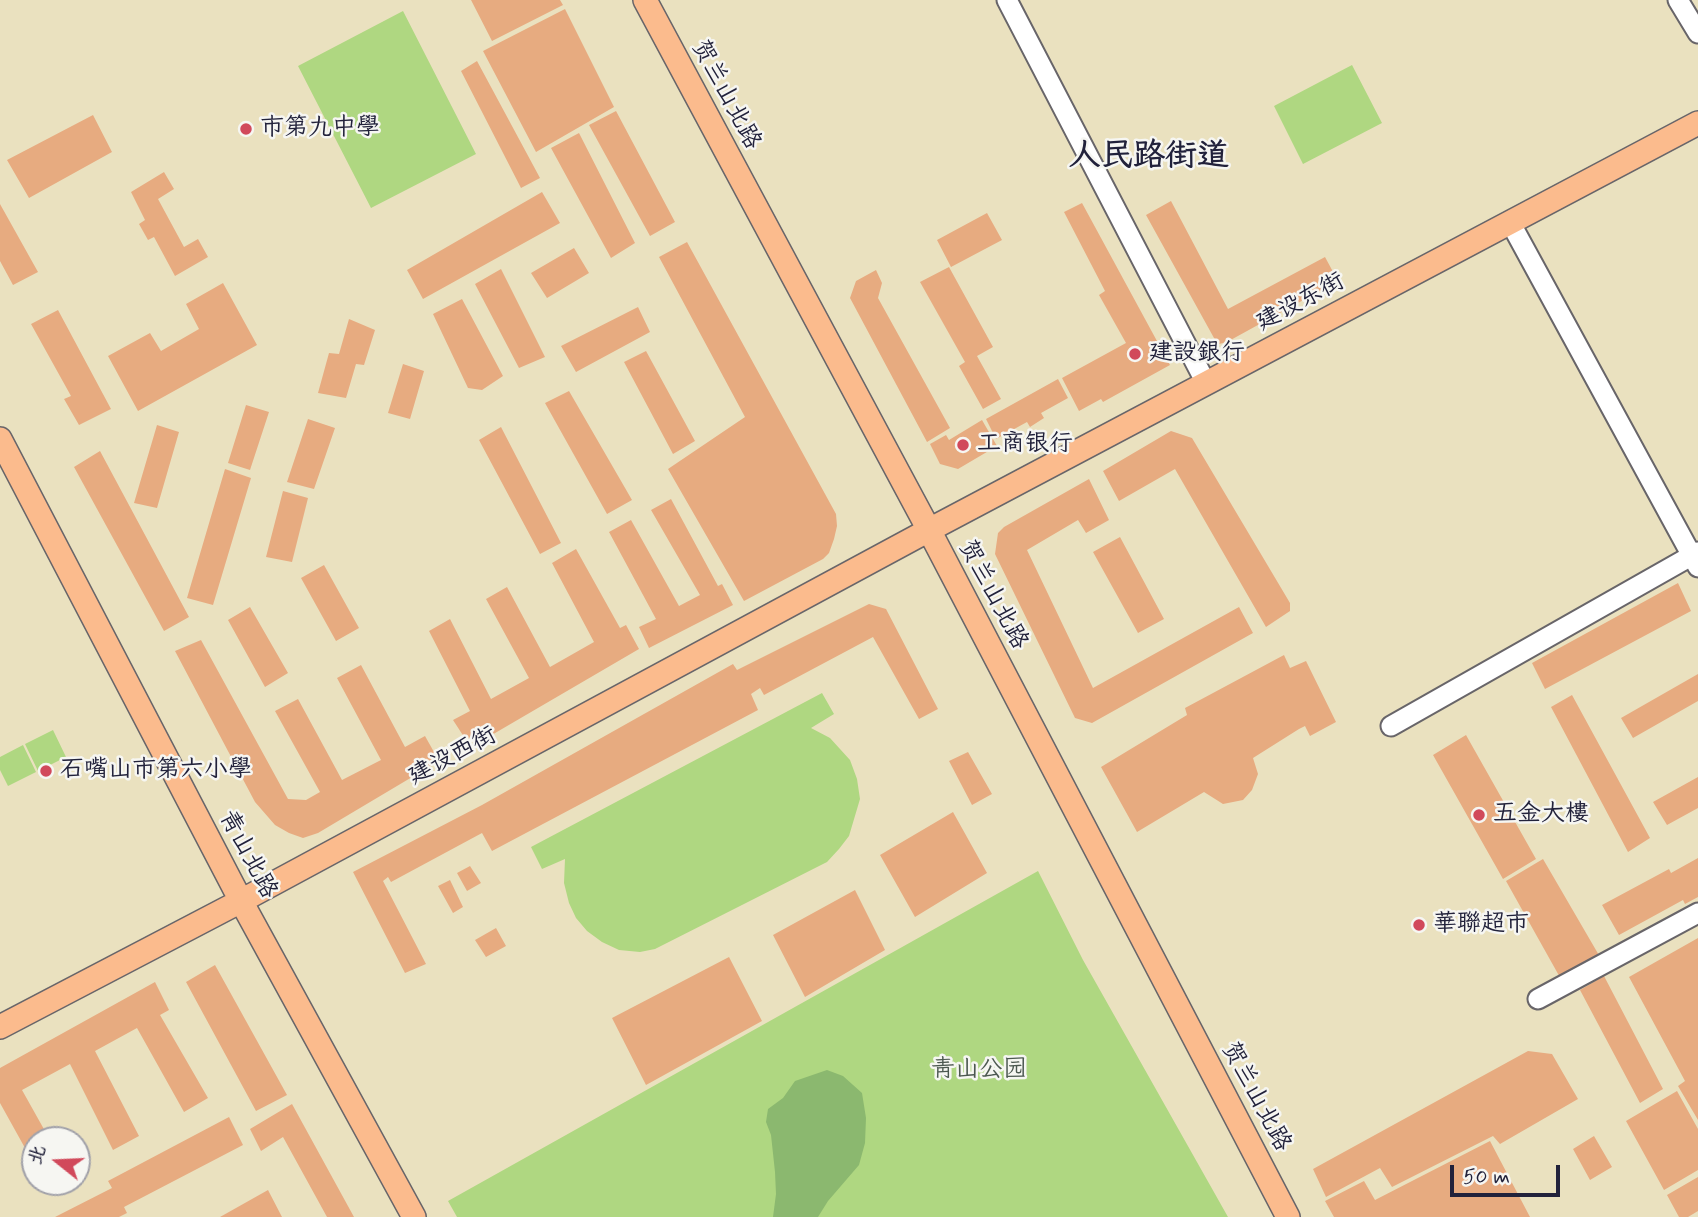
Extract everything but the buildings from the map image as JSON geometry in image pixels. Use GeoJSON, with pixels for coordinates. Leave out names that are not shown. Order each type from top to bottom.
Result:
{"type":"FeatureCollection","features":[{"type":"Feature","properties":{"kind":"main road","name":"贺兰山北路"},"geometry":{"type":"LineString","coordinates":[[645,0],[929,530],[1288,1217]]}},
{"type":"Feature","properties":{"kind":"main road","name":"建设东街"},"geometry":{"type":"LineString","coordinates":[[929,530],[1698,122]]}},
{"type":"Feature","properties":{"kind":"main road","name":"青山北路"},"geometry":{"type":"LineString","coordinates":[[0,439],[241,901],[414,1217]]}},
{"type":"Feature","properties":{"kind":"main road","name":"建设西街"},"geometry":{"type":"LineString","coordinates":[[0,1027],[241,901],[929,530]]}},
{"type":"Feature","properties":{"kind":"street"},"geometry":{"type":"LineString","coordinates":[[1007,0],[1206,383]]}},
{"type":"Feature","properties":{"kind":"street"},"geometry":{"type":"LineString","coordinates":[[1678,0],[1698,33]]}},
{"type":"Feature","properties":{"kind":"street"},"geometry":{"type":"LineString","coordinates":[[1391,726],[1696,558],[1510,222]]}},
{"type":"Feature","properties":{"kind":"street"},"geometry":{"type":"LineString","coordinates":[[1538,999],[1698,914]]}},
{"type":"Feature","properties":{"kind":"green space"},"geometry":{"type":"Polygon","coordinates":[[[403,11],[476,154],[371,208],[298,66],[403,11]]]}},
{"type":"Feature","properties":{"kind":"green space"},"geometry":{"type":"Polygon","coordinates":[[[1352,65],[1382,123],[1303,164],[1274,106],[1352,65]]]}},
{"type":"Feature","properties":{"kind":"green space"},"geometry":{"type":"Polygon","coordinates":[[[822,693],[834,714],[811,728],[830,738],[850,760],[860,799],[849,836],[827,862],[655,949],[640,952],[619,950],[587,931],[576,918],[569,903],[564,883],[565,859],[542,869],[531,847],[822,693]]]}},
{"type":"Feature","properties":{"kind":"green space"},"geometry":{"type":"Polygon","coordinates":[[[53,730],[66,757],[38,771],[25,744],[53,730]]]}},
{"type":"Feature","properties":{"kind":"green space"},"geometry":{"type":"Polygon","coordinates":[[[23,745],[36,772],[8,786],[0,770],[0,757],[23,745]]]}},
{"type":"Feature","properties":{"kind":"green space","name":"青山公园"},"geometry":{"type":"Polygon","coordinates":[[[1038,871],[1083,960],[1228,1217],[457,1217],[448,1201],[1038,871]]]}},
{"type":"Feature","properties":{"kind":"green space"},"geometry":{"type":"Polygon","coordinates":[[[827,1070],[843,1076],[862,1093],[866,1118],[865,1143],[859,1165],[818,1217],[773,1217],[775,1172],[771,1135],[766,1122],[768,1109],[783,1098],[795,1081],[827,1070]]]}},
{"type":"Feature","properties":{"kind":"place","name":"市第九中學"},"geometry":{"type":"Point","coordinates":[246,129]}},
{"type":"Feature","properties":{"kind":"place","name":"建設銀行"},"geometry":{"type":"Point","coordinates":[1135,354]}},
{"type":"Feature","properties":{"kind":"place","name":"工商银行"},"geometry":{"type":"Point","coordinates":[963,445]}},
{"type":"Feature","properties":{"kind":"place","name":"石嘴山市第六小學"},"geometry":{"type":"Point","coordinates":[46,771]}},
{"type":"Feature","properties":{"kind":"place","name":"五金大樓"},"geometry":{"type":"Point","coordinates":[1479,815]}},
{"type":"Feature","properties":{"kind":"place","name":"華聯超市"},"geometry":{"type":"Point","coordinates":[1419,925]}},
{"type":"Feature","properties":{"kind":"district","name":"人民路街道"},"geometry":{"type":"Point","coordinates":[1149,158]}}]}
